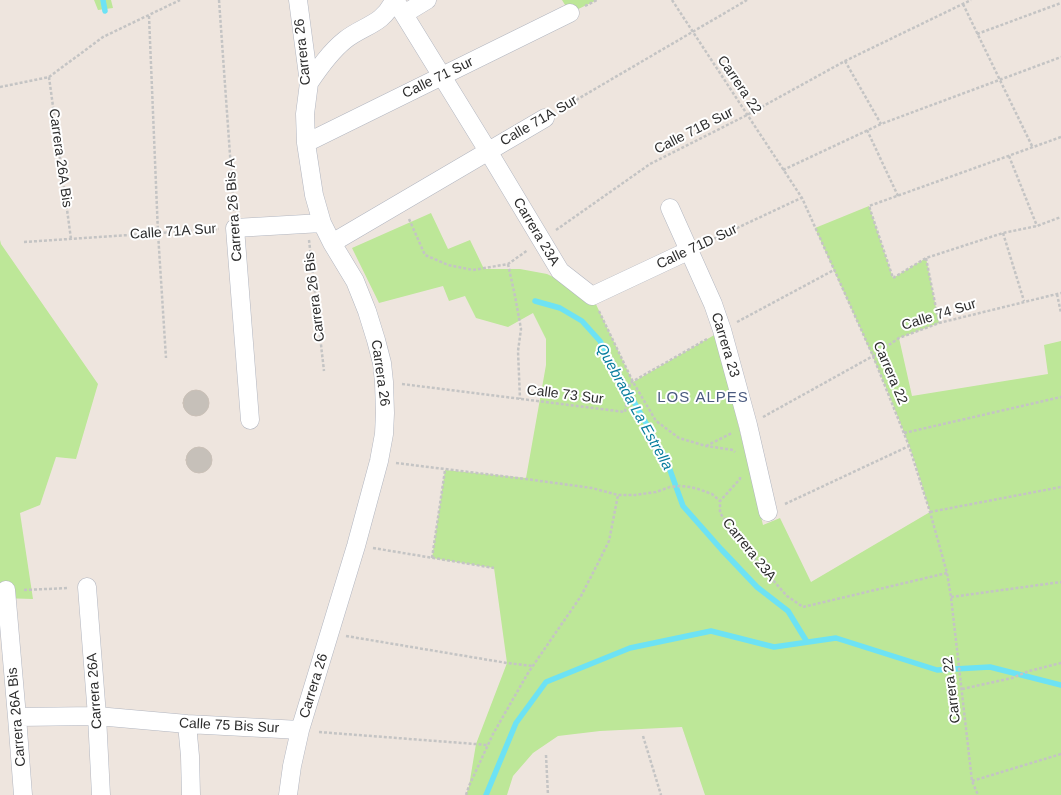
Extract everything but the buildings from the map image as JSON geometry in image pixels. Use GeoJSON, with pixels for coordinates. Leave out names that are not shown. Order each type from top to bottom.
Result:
{"type":"FeatureCollection","features":[{"type":"Feature","properties":{"kind":"street","name":"Carrera 26"},"geometry":{"type":"LineString","coordinates":[[288,795],[292,766],[300,730],[356,546],[379,461],[384,434],[385,413],[382,363],[367,311],[355,281],[332,243],[315,223],[314,195],[306,143],[305,114],[309,83],[298,0]]}},
{"type":"Feature","properties":{"kind":"street"},"geometry":{"type":"LineString","coordinates":[[309,83],[318,69],[345,40],[382,18],[390,8],[398,5],[427,0]]}},
{"type":"Feature","properties":{"kind":"street","name":"Carrera 23A"},"geometry":{"type":"LineString","coordinates":[[398,5],[560,271],[592,296]]}},
{"type":"Feature","properties":{"kind":"street","name":"Calle 71 Sur"},"geometry":{"type":"LineString","coordinates":[[306,143],[570,13]]}},
{"type":"Feature","properties":{"kind":"street","name":"Calle 71A Sur"},"geometry":{"type":"LineString","coordinates":[[332,243],[545,118]]}},
{"type":"Feature","properties":{"kind":"street","name":"Carrera 23"},"geometry":{"type":"LineString","coordinates":[[670,208],[690,250],[713,304],[722,330],[748,425],[768,512]]}},
{"type":"Feature","properties":{"kind":"street","name":"Calle 71A Sur"},"geometry":{"type":"LineString","coordinates":[[235,228],[315,223]]}},
{"type":"Feature","properties":{"kind":"street","name":"Carrera 26 Bis A"},"geometry":{"type":"LineString","coordinates":[[235,228],[250,420]]}},
{"type":"Feature","properties":{"kind":"street","name":"Calle 71D Sur"},"geometry":{"type":"LineString","coordinates":[[592,296],[690,250]]}},
{"type":"Feature","properties":{"kind":"street","name":"Carrera 26A"},"geometry":{"type":"LineString","coordinates":[[87,587],[97,716],[101,795]]}},
{"type":"Feature","properties":{"kind":"street","name":"Carrera 26A Bis"},"geometry":{"type":"LineString","coordinates":[[6,590],[23,795]]}},
{"type":"Feature","properties":{"kind":"street","name":"Calle 75 Bis Sur"},"geometry":{"type":"LineString","coordinates":[[17,717],[97,716],[187,724],[300,730]]}},
{"type":"Feature","properties":{"kind":"street"},"geometry":{"type":"LineString","coordinates":[[187,724],[191,795]]}},
{"type":"Feature","properties":{"kind":"path"},"geometry":{"type":"LineString","coordinates":[[0,87],[48,77],[104,38],[180,0]]}},
{"type":"Feature","properties":{"kind":"path","name":"Carrera 26 Bis A"},"geometry":{"type":"LineString","coordinates":[[219,0],[235,228]]}},
{"type":"Feature","properties":{"kind":"path","name":"Carrera 22"},"geometry":{"type":"LineString","coordinates":[[672,0],[691,32],[802,198],[873,356],[904,433],[930,512],[947,573],[972,781],[978,795]]}},
{"type":"Feature","properties":{"kind":"path","name":"Calle 71A Sur"},"geometry":{"type":"LineString","coordinates":[[545,118],[747,0]]}},
{"type":"Feature","properties":{"kind":"path","name":"Calle 71B Sur"},"geometry":{"type":"LineString","coordinates":[[508,264],[650,164],[747,115],[844,60],[971,0]]}},
{"type":"Feature","properties":{"kind":"path"},"geometry":{"type":"LineString","coordinates":[[977,34],[1061,3]]}},
{"type":"Feature","properties":{"kind":"path"},"geometry":{"type":"LineString","coordinates":[[963,4],[1033,148]]}},
{"type":"Feature","properties":{"kind":"path"},"geometry":{"type":"LineString","coordinates":[[149,16],[158,234],[166,358]]}},
{"type":"Feature","properties":{"kind":"path"},"geometry":{"type":"LineString","coordinates":[[783,170],[867,130],[1061,58]]}},
{"type":"Feature","properties":{"kind":"path"},"geometry":{"type":"LineString","coordinates":[[844,60],[882,124]]}},
{"type":"Feature","properties":{"kind":"path","name":"Carrera 26A Bis"},"geometry":{"type":"LineString","coordinates":[[48,77],[71,239]]}},
{"type":"Feature","properties":{"kind":"path"},"geometry":{"type":"LineString","coordinates":[[867,130],[898,196]]}},
{"type":"Feature","properties":{"kind":"path"},"geometry":{"type":"LineString","coordinates":[[1061,138],[870,206],[893,278],[926,258],[1003,233],[1037,226],[1061,217]]}},
{"type":"Feature","properties":{"kind":"path"},"geometry":{"type":"LineString","coordinates":[[1009,156],[1037,226]]}},
{"type":"Feature","properties":{"kind":"path","name":"Calle 71D Sur"},"geometry":{"type":"LineString","coordinates":[[690,250],[802,198]]}},
{"type":"Feature","properties":{"kind":"path"},"geometry":{"type":"LineString","coordinates":[[401,202],[425,255],[448,265],[473,270],[508,264],[521,329],[518,351],[520,399]]}},
{"type":"Feature","properties":{"kind":"path","name":"Carrera 26 Bis"},"geometry":{"type":"LineString","coordinates":[[315,223],[324,371]]}},
{"type":"Feature","properties":{"kind":"path","name":"Calle 71A Sur"},"geometry":{"type":"LineString","coordinates":[[24,242],[235,228]]}},
{"type":"Feature","properties":{"kind":"path"},"geometry":{"type":"LineString","coordinates":[[1003,233],[1024,301]]}},
{"type":"Feature","properties":{"kind":"path"},"geometry":{"type":"LineString","coordinates":[[926,258],[939,323]]}},
{"type":"Feature","properties":{"kind":"path"},"geometry":{"type":"LineString","coordinates":[[631,383],[722,330],[834,270]]}},
{"type":"Feature","properties":{"kind":"path","name":"Calle 74 Sur"},"geometry":{"type":"LineString","coordinates":[[706,446],[748,425],[873,356],[899,338],[939,323],[1061,293]]}},
{"type":"Feature","properties":{"kind":"path"},"geometry":{"type":"LineString","coordinates":[[1057,294],[1061,313]]}},
{"type":"Feature","properties":{"kind":"path"},"geometry":{"type":"LineString","coordinates":[[592,296],[631,383],[656,421],[679,438],[706,446],[733,450],[736,454]]}},
{"type":"Feature","properties":{"kind":"path","name":"Calle 73 Sur"},"geometry":{"type":"LineString","coordinates":[[384,382],[625,412],[631,383]]}},
{"type":"Feature","properties":{"kind":"path"},"geometry":{"type":"LineString","coordinates":[[904,433],[1061,397]]}},
{"type":"Feature","properties":{"kind":"path"},"geometry":{"type":"LineString","coordinates":[[768,512],[909,446]]}},
{"type":"Feature","properties":{"kind":"path"},"geometry":{"type":"LineString","coordinates":[[379,461],[445,470],[526,478],[592,488],[618,495],[635,495],[656,492],[670,487],[680,486],[698,489],[712,494],[720,501]]}},
{"type":"Feature","properties":{"kind":"path"},"geometry":{"type":"LineString","coordinates":[[432,558],[445,470]]}},
{"type":"Feature","properties":{"kind":"path","name":"Carrera 23A"},"geometry":{"type":"LineString","coordinates":[[741,473],[740,478],[720,501],[720,513],[748,552],[787,596],[803,607],[947,573]]}},
{"type":"Feature","properties":{"kind":"path"},"geometry":{"type":"LineString","coordinates":[[930,512],[1061,487]]}},
{"type":"Feature","properties":{"kind":"path"},"geometry":{"type":"LineString","coordinates":[[466,795],[493,734],[533,666],[581,596],[597,565],[608,541],[618,495]]}},
{"type":"Feature","properties":{"kind":"path"},"geometry":{"type":"LineString","coordinates":[[356,546],[494,568]]}},
{"type":"Feature","properties":{"kind":"path"},"geometry":{"type":"LineString","coordinates":[[951,597],[1061,582]]}},
{"type":"Feature","properties":{"kind":"path"},"geometry":{"type":"LineString","coordinates":[[6,590],[87,587]]}},
{"type":"Feature","properties":{"kind":"path"},"geometry":{"type":"LineString","coordinates":[[330,633],[507,663],[533,666]]}},
{"type":"Feature","properties":{"kind":"path"},"geometry":{"type":"LineString","coordinates":[[962,690],[1012,678],[1029,671],[1061,663]]}},
{"type":"Feature","properties":{"kind":"path"},"geometry":{"type":"LineString","coordinates":[[300,730],[488,744]]}},
{"type":"Feature","properties":{"kind":"path"},"geometry":{"type":"LineString","coordinates":[[643,736],[661,795]]}},
{"type":"Feature","properties":{"kind":"path"},"geometry":{"type":"LineString","coordinates":[[972,781],[1061,754]]}},
{"type":"Feature","properties":{"kind":"path"},"geometry":{"type":"LineString","coordinates":[[546,755],[548,795]]}},
{"type":"Feature","properties":{"kind":"green space"},"geometry":{"type":"Polygon","coordinates":[[[94,0],[111,0],[113,8],[98,10],[94,0]]]}},
{"type":"Feature","properties":{"kind":"green space"},"geometry":{"type":"Polygon","coordinates":[[[562,0],[597,0],[570,13],[562,0]]]}},
{"type":"Feature","properties":{"kind":"green space"},"geometry":{"type":"Polygon","coordinates":[[[869,206],[893,278],[926,258],[939,323],[899,338],[912,396],[1048,374],[1044,345],[1061,341],[1061,795],[705,795],[682,727],[600,731],[558,736],[533,753],[513,776],[507,795],[466,795],[469,786],[476,744],[507,663],[494,568],[432,558],[445,470],[526,478],[546,365],[546,339],[533,313],[508,327],[476,318],[465,296],[449,301],[443,286],[379,303],[352,248],[431,213],[448,249],[470,240],[484,269],[520,269],[547,274],[592,296],[633,382],[716,334],[763,525],[780,518],[811,582],[930,512],[912,453],[898,417],[864,336],[815,228],[869,206]]]}},
{"type":"Feature","properties":{"kind":"green space"},"geometry":{"type":"Polygon","coordinates":[[[0,240],[1,244],[98,384],[76,459],[56,457],[40,505],[20,513],[33,599],[0,598],[0,240]]]}},
{"type":"Feature","properties":{"kind":"waterway"},"geometry":{"type":"LineString","coordinates":[[103,0],[105,11]]}},
{"type":"Feature","properties":{"kind":"waterway","name":"Quebrada La Estrella"},"geometry":{"type":"LineString","coordinates":[[535,301],[560,308],[582,321],[600,341],[666,459],[683,506],[757,587],[788,611],[807,642]]}},
{"type":"Feature","properties":{"kind":"waterway","name":"Quebrada La Estrella"},"geometry":{"type":"LineString","coordinates":[[486,795],[516,723],[546,682],[630,648],[711,631],[774,647],[836,638],[937,670],[990,667],[1061,685]]}},
{"type":"Feature","properties":{"kind":"district","name":"LOS ALPES"},"geometry":{"type":"Point","coordinates":[703,398]}}]}
